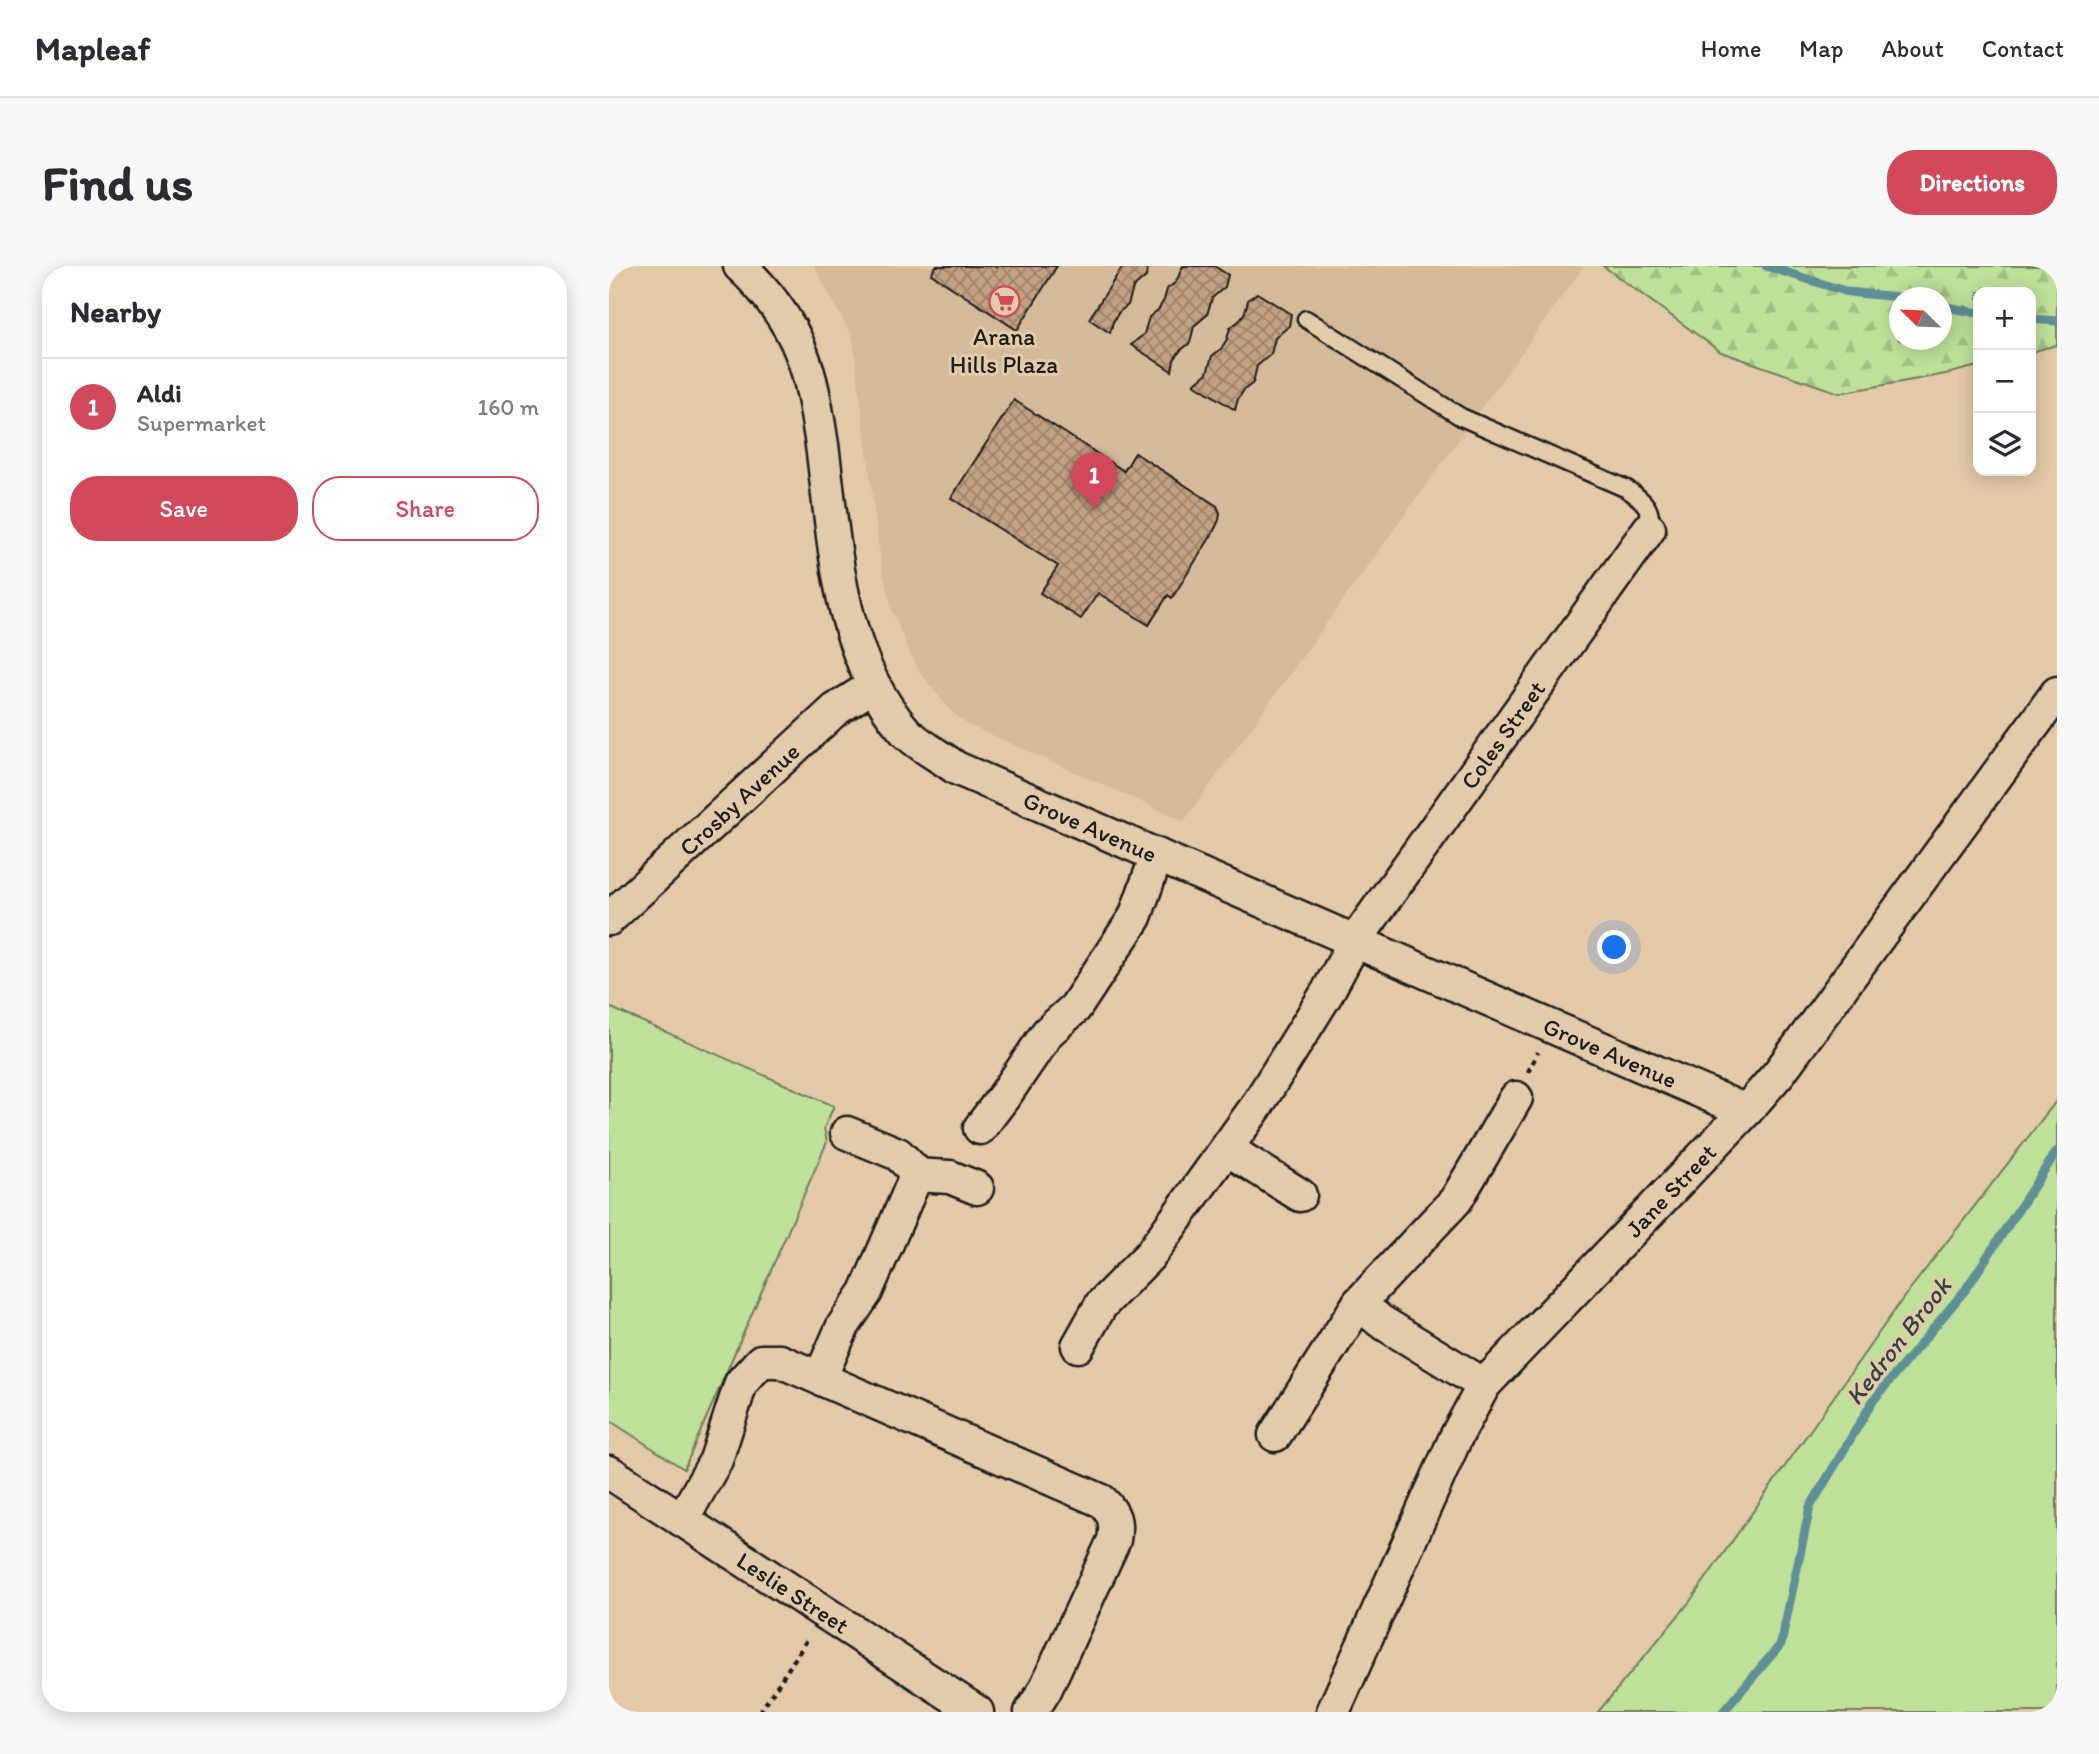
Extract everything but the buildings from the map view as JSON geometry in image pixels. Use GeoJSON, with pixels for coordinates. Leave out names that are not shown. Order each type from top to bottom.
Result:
{"type":"FeatureCollection","features":[{"type":"Feature","properties":{"kind":"street","name":"Grove Avenue"},"geometry":{"type":"LineString","coordinates":[[740,266],[775,303],[801,351],[815,401],[844,601],[856,643],[873,686],[906,732],[957,768],[1746,1111]]}},
{"type":"Feature","properties":{"kind":"street","name":"Coles Street"},"geometry":{"type":"LineString","coordinates":[[1078,1346],[1101,1305],[1150,1255],[1227,1149],[1327,993],[1355,940],[1649,529]]}},
{"type":"Feature","properties":{"kind":"street","name":"Crosby Avenue"},"geometry":{"type":"LineString","coordinates":[[609,919],[835,710],[873,686]]}},
{"type":"Feature","properties":{"kind":"street","name":"Jane Street"},"geometry":{"type":"LineString","coordinates":[[1333,1712],[1456,1437],[1484,1385],[1746,1111],[1779,1073],[2057,693]]}},
{"type":"Feature","properties":{"kind":"street"},"geometry":{"type":"LineString","coordinates":[[980,1128],[1048,1032],[1075,1009],[1135,917],[1157,855]]}},
{"type":"Feature","properties":{"kind":"street"},"geometry":{"type":"LineString","coordinates":[[1275,1435],[1359,1303],[1457,1200],[1516,1098]]}},
{"type":"Feature","properties":{"kind":"street"},"geometry":{"type":"LineString","coordinates":[[820,1378],[843,1326],[866,1292],[914,1181],[913,1169],[898,1154],[847,1133]]}},
{"type":"Feature","properties":{"kind":"street"},"geometry":{"type":"LineString","coordinates":[[1227,1149],[1300,1195]]}},
{"type":"Feature","properties":{"kind":"street"},"geometry":{"type":"LineString","coordinates":[[914,1175],[950,1177],[977,1188]]}},
{"type":"Feature","properties":{"kind":"street"},"geometry":{"type":"LineString","coordinates":[[1359,1303],[1380,1321],[1484,1385]]}},
{"type":"Feature","properties":{"kind":"street"},"geometry":{"type":"LineString","coordinates":[[682,1520],[716,1460],[741,1383],[761,1361],[780,1361],[1102,1501],[1113,1512],[1117,1525],[1114,1540],[1045,1690],[1031,1712]]}},
{"type":"Feature","properties":{"kind":"street","name":"Leslie Street"},"geometry":{"type":"LineString","coordinates":[[609,1472],[977,1712]]}},
{"type":"Feature","properties":{"kind":"lane"},"geometry":{"type":"LineString","coordinates":[[1306,319],[1461,417],[1627,489],[1649,508],[1649,529]]}},
{"type":"Feature","properties":{"kind":"path"},"geometry":{"type":"LineString","coordinates":[[1516,1098],[1552,1027]]}},
{"type":"Feature","properties":{"kind":"path"},"geometry":{"type":"LineString","coordinates":[[760,1712],[825,1612]]}},
{"type":"Feature","properties":{"kind":"shaded area","name":"Arana Hills Plaza"},"geometry":{"type":"Polygon","coordinates":[[[814,266],[1584,266],[1184,821],[967,724],[952,712],[920,673],[892,610],[881,565],[853,339],[814,266]]]}},
{"type":"Feature","properties":{"kind":"green space"},"geometry":{"type":"Polygon","coordinates":[[[1603,266],[2057,266],[2057,345],[2036,351],[2036,287],[1973,287],[1973,367],[1839,393],[1721,352],[1603,266]]]}},
{"type":"Feature","properties":{"kind":"green space"},"geometry":{"type":"Polygon","coordinates":[[[609,1007],[834,1106],[824,1128],[827,1142],[684,1469],[609,1420],[609,1007]]]}},
{"type":"Feature","properties":{"kind":"green space"},"geometry":{"type":"Polygon","coordinates":[[[2057,1100],[2057,1712],[1598,1712],[1688,1604],[1904,1297],[2057,1100]]]}},
{"type":"Feature","properties":{"kind":"waterway","name":"Kedron Brook"},"geometry":{"type":"LineString","coordinates":[[1766,266],[1848,292],[1889,296]]}},
{"type":"Feature","properties":{"kind":"waterway","name":"Kedron Brook"},"geometry":{"type":"LineString","coordinates":[[1952,308],[1973,312]]}},
{"type":"Feature","properties":{"kind":"waterway","name":"Kedron Brook"},"geometry":{"type":"LineString","coordinates":[[2036,319],[2057,321]]}},
{"type":"Feature","properties":{"kind":"waterway","name":"Kedron Brook"},"geometry":{"type":"LineString","coordinates":[[1723,1712],[1781,1644],[1810,1507],[1873,1401],[1966,1289],[2057,1151]]}},
{"type":"Feature","properties":{"kind":"place","name":"Arana Hills Plaza"},"geometry":{"type":"Point","coordinates":[1004,302]}},
{"type":"Feature","properties":{"kind":"place","name":"Aldi"},"geometry":{"type":"Point","coordinates":[1094,510]}}]}
